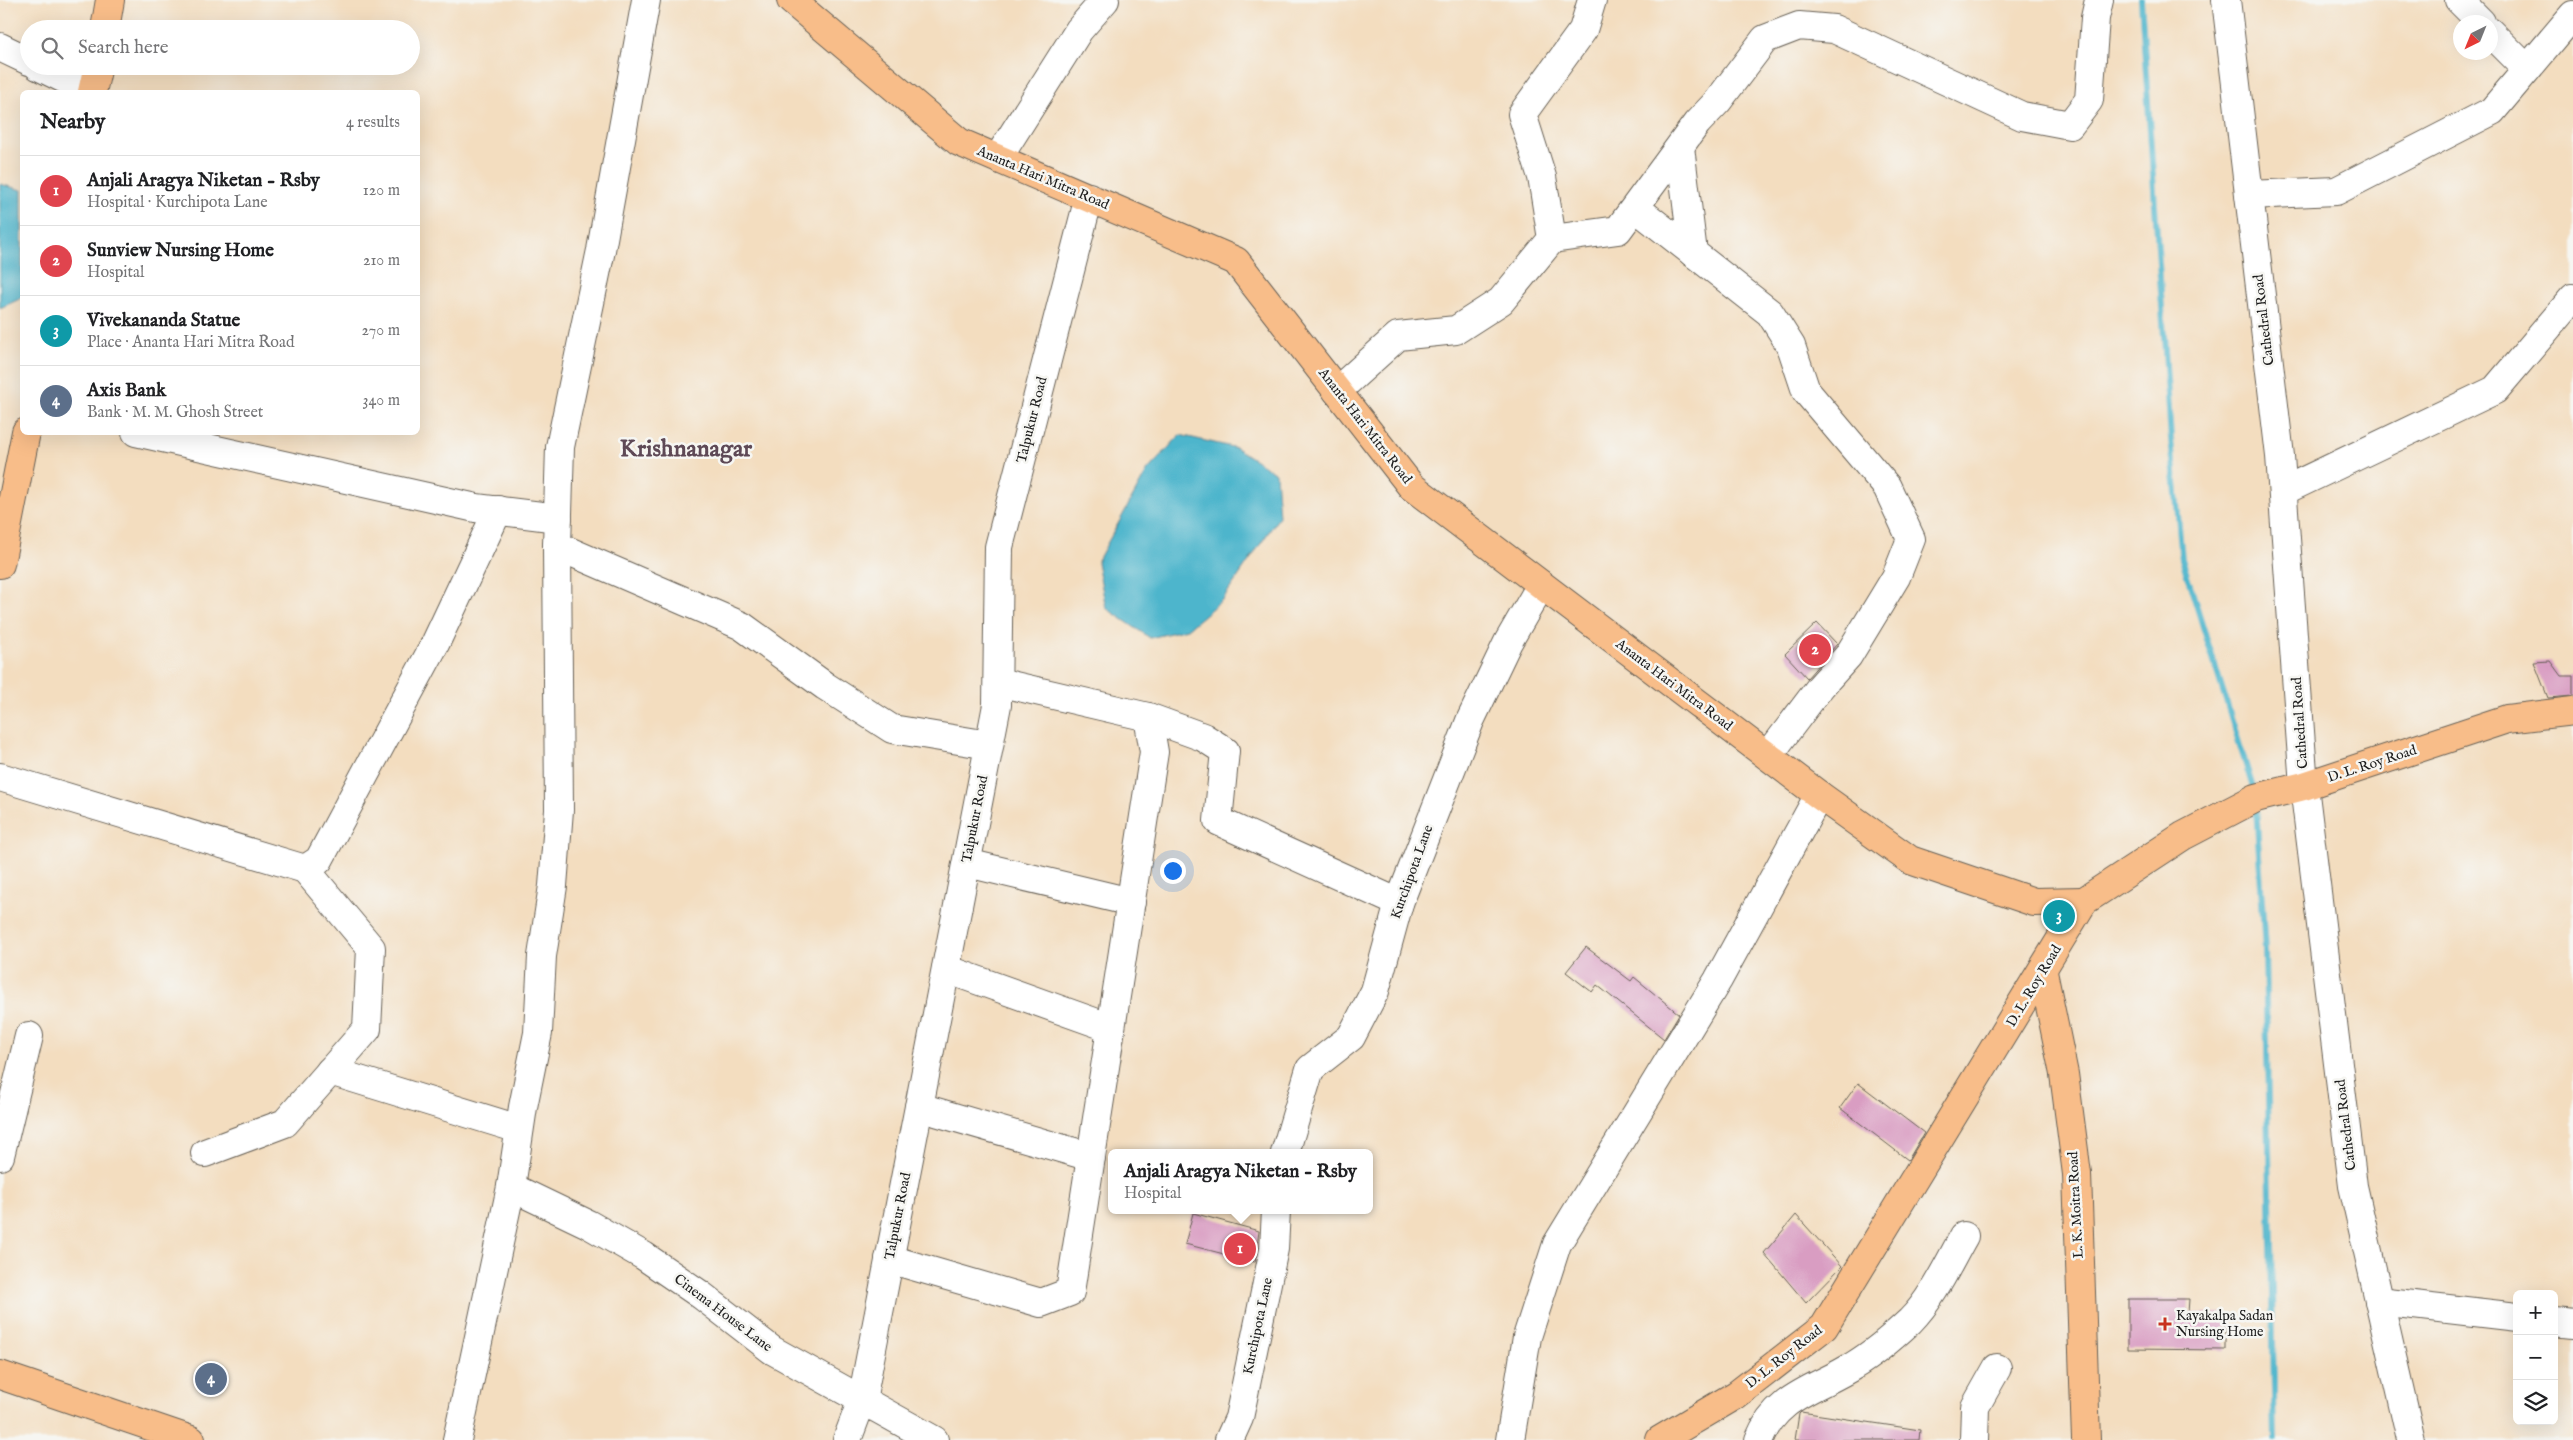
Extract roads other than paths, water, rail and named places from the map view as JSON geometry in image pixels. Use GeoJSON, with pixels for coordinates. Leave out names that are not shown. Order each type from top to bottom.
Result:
{"type":"FeatureCollection","features":[{"type":"Feature","properties":{"kind":"main road"},"geometry":{"type":"LineString","coordinates":[[107,20],[110,0]]}},
{"type":"Feature","properties":{"kind":"main road","name":"Ananta Hari Mitra Road"},"geometry":{"type":"LineString","coordinates":[[792,0],[959,142],[1236,261],[1411,486],[1819,795],[1910,860],[2034,902],[2084,901]]}},
{"type":"Feature","properties":{"kind":"main road"},"geometry":{"type":"LineString","coordinates":[[92,90],[96,75]]}},
{"type":"Feature","properties":{"kind":"main road"},"geometry":{"type":"LineString","coordinates":[[0,564],[25,435]]}},
{"type":"Feature","properties":{"kind":"main road","name":"D. L. Roy Road"},"geometry":{"type":"LineString","coordinates":[[1660,1440],[1736,1395],[1824,1327],[2043,972],[2084,901],[2191,832],[2256,798],[2304,786],[2507,719],[2573,711]]}},
{"type":"Feature","properties":{"kind":"main road","name":"L. K. Moitra Road"},"geometry":{"type":"LineString","coordinates":[[2043,972],[2064,1074],[2077,1174],[2086,1440]]}},
{"type":"Feature","properties":{"kind":"main road"},"geometry":{"type":"LineString","coordinates":[[0,1375],[191,1440]]}},
{"type":"Feature","properties":{"kind":"street"},"geometry":{"type":"LineString","coordinates":[[457,1440],[512,1186],[519,1129],[538,1033],[542,956],[553,886],[559,810],[557,546],[560,447],[604,231],[646,0]]}},
{"type":"Feature","properties":{"kind":"street"},"geometry":{"type":"LineString","coordinates":[[1079,30],[1087,0]]}},
{"type":"Feature","properties":{"kind":"street"},"geometry":{"type":"LineString","coordinates":[[998,158],[1079,30],[1105,0]]}},
{"type":"Feature","properties":{"kind":"street"},"geometry":{"type":"LineString","coordinates":[[1552,239],[1542,177],[1522,114],[1582,30],[1592,0]]}},
{"type":"Feature","properties":{"kind":"street"},"geometry":{"type":"LineString","coordinates":[[1337,391],[1398,336],[1456,330],[1501,301],[1552,239],[1618,230],[1765,39],[1799,26],[1834,29],[2022,116],[2070,125],[2089,100],[2095,18],[2099,0]]}},
{"type":"Feature","properties":{"kind":"street","name":"Cathedral Road"},"geometry":{"type":"LineString","coordinates":[[2226,0],[2283,491],[2304,786],[2353,1186],[2411,1440]]}},
{"type":"Feature","properties":{"kind":"street"},"geometry":{"type":"LineString","coordinates":[[2459,0],[2474,15]]}},
{"type":"Feature","properties":{"kind":"street"},"geometry":{"type":"LineString","coordinates":[[2249,195],[2336,191],[2492,111],[2573,15]]}},
{"type":"Feature","properties":{"kind":"street"},"geometry":{"type":"LineString","coordinates":[[2498,40],[2527,69]]}},
{"type":"Feature","properties":{"kind":"street"},"geometry":{"type":"LineString","coordinates":[[0,47],[20,57]]}},
{"type":"Feature","properties":{"kind":"street"},"geometry":{"type":"LineString","coordinates":[[57,75],[88,90]]}},
{"type":"Feature","properties":{"kind":"street"},"geometry":{"type":"LineString","coordinates":[[1680,147],[1693,253]]}},
{"type":"Feature","properties":{"kind":"street","name":"Talpukur Road"},"geometry":{"type":"LineString","coordinates":[[847,1440],[862,1400],[997,705],[999,547],[1089,197]]}},
{"type":"Feature","properties":{"kind":"street"},"geometry":{"type":"LineString","coordinates":[[1636,208],[1770,313],[1791,346],[1806,391],[1887,486],[1911,538],[1896,578],[1848,656],[1820,686],[1768,756]]}},
{"type":"Feature","properties":{"kind":"street"},"geometry":{"type":"LineString","coordinates":[[2283,491],[2495,390],[2573,298]]}},
{"type":"Feature","properties":{"kind":"street"},"geometry":{"type":"LineString","coordinates":[[149,435],[476,508],[558,518]]}},
{"type":"Feature","properties":{"kind":"street"},"geometry":{"type":"LineString","coordinates":[[305,869],[319,860],[435,644],[498,510]]}},
{"type":"Feature","properties":{"kind":"street"},"geometry":{"type":"LineString","coordinates":[[557,546],[742,626],[825,686],[892,729],[989,746]]}},
{"type":"Feature","properties":{"kind":"street","name":"Kurchipota Lane"},"geometry":{"type":"LineString","coordinates":[[1287,1149],[1310,1069],[1351,1037],[1375,990],[1399,902],[1470,721],[1508,642],[1541,585]]}},
{"type":"Feature","properties":{"kind":"street"},"geometry":{"type":"LineString","coordinates":[[998,682],[1148,717],[1203,737],[1225,751],[1218,821],[1399,902]]}},
{"type":"Feature","properties":{"kind":"street"},"geometry":{"type":"LineString","coordinates":[[889,1259],[1041,1303],[1070,1292],[1154,752],[1148,717]]}},
{"type":"Feature","properties":{"kind":"street"},"geometry":{"type":"LineString","coordinates":[[0,777],[305,869],[371,948],[367,1029],[285,1123],[205,1153]]}},
{"type":"Feature","properties":{"kind":"street"},"geometry":{"type":"LineString","coordinates":[[1510,1440],[1527,1338],[1556,1244],[1718,980],[1819,795]]}},
{"type":"Feature","properties":{"kind":"street"},"geometry":{"type":"LineString","coordinates":[[967,863],[1131,902]]}},
{"type":"Feature","properties":{"kind":"street"},"geometry":{"type":"LineString","coordinates":[[946,968],[1111,1028]]}},
{"type":"Feature","properties":{"kind":"street"},"geometry":{"type":"LineString","coordinates":[[0,1156],[29,1036]]}},
{"type":"Feature","properties":{"kind":"street"},"geometry":{"type":"LineString","coordinates":[[330,1071],[519,1129]]}},
{"type":"Feature","properties":{"kind":"street"},"geometry":{"type":"LineString","coordinates":[[919,1107],[1091,1157]]}},
{"type":"Feature","properties":{"kind":"street","name":"Cinema House Lane"},"geometry":{"type":"LineString","coordinates":[[512,1186],[588,1224],[644,1256],[701,1295],[772,1350],[934,1440]]}},
{"type":"Feature","properties":{"kind":"street","name":"Kurchipota Lane"},"geometry":{"type":"LineString","coordinates":[[1229,1440],[1240,1418],[1274,1250],[1276,1214]]}},
{"type":"Feature","properties":{"kind":"street"},"geometry":{"type":"LineString","coordinates":[[1759,1440],[1781,1407],[1805,1390],[1853,1366],[1911,1320],[1933,1289],[1964,1236]]}},
{"type":"Feature","properties":{"kind":"street"},"geometry":{"type":"LineString","coordinates":[[2379,1301],[2513,1317]]}},
{"type":"Feature","properties":{"kind":"street"},"geometry":{"type":"LineString","coordinates":[[2558,1322],[2573,1324]]}},
{"type":"Feature","properties":{"kind":"street"},"geometry":{"type":"LineString","coordinates":[[1781,1360],[1805,1390]]}},
{"type":"Feature","properties":{"kind":"street"},"geometry":{"type":"LineString","coordinates":[[1974,1440],[1975,1407],[1997,1368]]}},
{"type":"Feature","properties":{"kind":"water"},"geometry":{"type":"Polygon","coordinates":[[[0,184],[20,189],[20,299],[0,308],[0,184]]]}},
{"type":"Feature","properties":{"kind":"water"},"geometry":{"type":"Polygon","coordinates":[[[1180,435],[1236,448],[1276,473],[1279,517],[1223,599],[1187,629],[1150,638],[1106,608],[1097,562],[1147,471],[1180,435]]]}},
{"type":"Feature","properties":{"kind":"waterway"},"geometry":{"type":"LineString","coordinates":[[2141,0],[2171,439],[2182,559],[2254,791]]}},
{"type":"Feature","properties":{"kind":"waterway"},"geometry":{"type":"LineString","coordinates":[[2256,806],[2265,951],[2275,1440]]}},
{"type":"Feature","properties":{"kind":"place","name":"Sunview Nursing Home"},"geometry":{"type":"Point","coordinates":[1815,650]}},
{"type":"Feature","properties":{"kind":"place","name":"Vivekananda Statue"},"geometry":{"type":"Point","coordinates":[2059,916]}},
{"type":"Feature","properties":{"kind":"place","name":"Anjali Aragya Niketan - Rsby"},"geometry":{"type":"Point","coordinates":[1240,1249]}},
{"type":"Feature","properties":{"kind":"place","name":"Kayakalpa Sadan Nursing Home"},"geometry":{"type":"Point","coordinates":[2165,1324]}},
{"type":"Feature","properties":{"kind":"place","name":"Axis Bank"},"geometry":{"type":"Point","coordinates":[211,1379]}},
{"type":"Feature","properties":{"kind":"district","name":"Krishnanagar"},"geometry":{"type":"Point","coordinates":[686,449]}}]}
